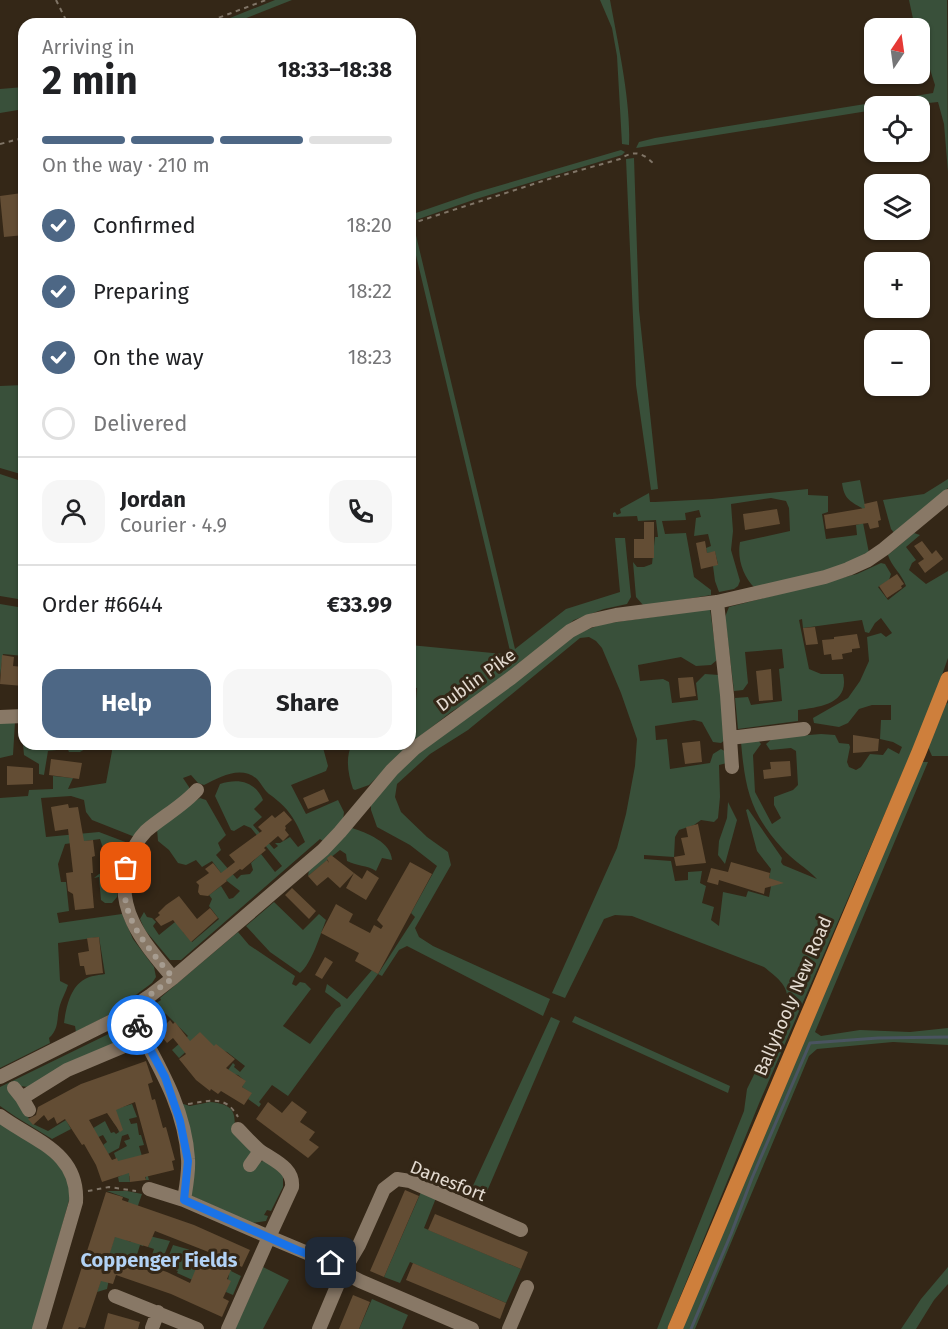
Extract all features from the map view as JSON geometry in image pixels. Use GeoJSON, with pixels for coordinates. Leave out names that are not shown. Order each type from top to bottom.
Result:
{"type":"FeatureCollection","features":[{"type":"Feature","properties":{"kind":"main road","name":"Ballyhooly New Road"},"geometry":{"type":"LineString","coordinates":[[675,1329],[919,753],[948,679]]}},
{"type":"Feature","properties":{"kind":"street","name":"Dublin Pike"},"geometry":{"type":"LineString","coordinates":[[416,746],[570,631],[589,621],[616,615],[717,602],[825,577],[868,560],[948,496]]}},
{"type":"Feature","properties":{"kind":"street"},"geometry":{"type":"LineString","coordinates":[[717,602],[732,767]]}},
{"type":"Feature","properties":{"kind":"street"},"geometry":{"type":"LineString","coordinates":[[0,717],[18,716]]}},
{"type":"Feature","properties":{"kind":"street"},"geometry":{"type":"LineString","coordinates":[[730,738],[804,729]]}},
{"type":"Feature","properties":{"kind":"street","name":"Dublin Pike"},"geometry":{"type":"LineString","coordinates":[[0,1077],[129,1010],[173,978],[323,850],[412,750]]}},
{"type":"Feature","properties":{"kind":"street"},"geometry":{"type":"LineString","coordinates":[[173,978],[139,936],[126,907],[124,883],[126,868],[136,843],[151,827],[197,790]]}},
{"type":"Feature","properties":{"kind":"street"},"geometry":{"type":"LineString","coordinates":[[129,1010],[165,1077],[174,1103],[188,1161],[184,1200]]}},
{"type":"Feature","properties":{"kind":"street"},"geometry":{"type":"LineString","coordinates":[[22,1099],[67,1070],[143,1038]]}},
{"type":"Feature","properties":{"kind":"street"},"geometry":{"type":"LineString","coordinates":[[0,1116],[59,1154],[70,1167],[76,1191],[76,1202],[39,1329]]}},
{"type":"Feature","properties":{"kind":"street"},"geometry":{"type":"LineString","coordinates":[[228,1329],[292,1187],[292,1181],[286,1168],[260,1151],[238,1129]]}},
{"type":"Feature","properties":{"kind":"street"},"geometry":{"type":"LineString","coordinates":[[250,1165],[260,1151]]}},
{"type":"Feature","properties":{"kind":"street","name":"Danesfort"},"geometry":{"type":"LineString","coordinates":[[319,1329],[343,1272],[359,1245],[384,1189],[397,1179],[410,1181],[521,1230]]}},
{"type":"Feature","properties":{"kind":"street"},"geometry":{"type":"LineString","coordinates":[[149,1189],[184,1200],[331,1263],[343,1272],[446,1323],[472,1329]]}},
{"type":"Feature","properties":{"kind":"street"},"geometry":{"type":"LineString","coordinates":[[509,1329],[527,1287]]}},
{"type":"Feature","properties":{"kind":"street"},"geometry":{"type":"LineString","coordinates":[[114,1296],[198,1329]]}},
{"type":"Feature","properties":{"kind":"street"},"geometry":{"type":"LineString","coordinates":[[152,1328],[158,1312]]}},
{"type":"Feature","properties":{"kind":"path"},"geometry":{"type":"LineString","coordinates":[[56,0],[65,18]]}},
{"type":"Feature","properties":{"kind":"path"},"geometry":{"type":"LineString","coordinates":[[218,18],[266,0]]}},
{"type":"Feature","properties":{"kind":"path"},"geometry":{"type":"LineString","coordinates":[[0,144],[18,139]]}},
{"type":"Feature","properties":{"kind":"path"},"geometry":{"type":"LineString","coordinates":[[416,222],[538,182],[620,159],[630,153],[639,154],[654,164]]}},
{"type":"Feature","properties":{"kind":"path"},"geometry":{"type":"LineString","coordinates":[[174,1103],[222,1101],[234,1109],[242,1122],[238,1129]]}},
{"type":"Feature","properties":{"kind":"path"},"geometry":{"type":"LineString","coordinates":[[76,1191],[109,1187],[147,1194],[149,1189]]}},
{"type":"Feature","properties":{"kind":"green space"},"geometry":{"type":"Polygon","coordinates":[[[275,0],[292,0],[246,18],[230,18],[275,0]]]}},
{"type":"Feature","properties":{"kind":"green space"},"geometry":{"type":"Polygon","coordinates":[[[600,0],[610,0],[626,91],[629,145],[622,144],[617,56],[612,28],[600,0]]]}},
{"type":"Feature","properties":{"kind":"green space"},"geometry":{"type":"Polygon","coordinates":[[[909,0],[947,0],[948,172],[944,124],[938,102],[930,103],[930,96],[914,96],[933,93],[935,85],[930,70],[930,18],[913,18],[909,0]]]}},
{"type":"Feature","properties":{"kind":"green space"},"geometry":{"type":"Polygon","coordinates":[[[18,88],[18,110],[0,113],[0,89],[18,88]]]}},
{"type":"Feature","properties":{"kind":"green space"},"geometry":{"type":"Polygon","coordinates":[[[864,104],[864,112],[636,148],[639,142],[864,104]]]}},
{"type":"Feature","properties":{"kind":"green space"},"geometry":{"type":"Polygon","coordinates":[[[621,150],[625,152],[622,155],[476,199],[416,220],[416,213],[474,193],[621,150]]]}},
{"type":"Feature","properties":{"kind":"green space"},"geometry":{"type":"Polygon","coordinates":[[[634,158],[639,310],[658,489],[651,490],[636,385],[626,159],[634,158]]]}},
{"type":"Feature","properties":{"kind":"green space"},"geometry":{"type":"Polygon","coordinates":[[[416,235],[515,649],[566,609],[620,592],[615,538],[625,538],[631,597],[627,604],[604,609],[574,620],[485,691],[451,712],[416,740],[416,646],[503,654],[510,651],[416,255],[416,235]]]}},
{"type":"Feature","properties":{"kind":"green space"},"geometry":{"type":"Polygon","coordinates":[[[18,385],[18,473],[0,468],[0,386],[18,385]]]}},
{"type":"Feature","properties":{"kind":"green space"},"geometry":{"type":"Polygon","coordinates":[[[0,474],[18,480],[18,599],[0,596],[0,474]]]}},
{"type":"Feature","properties":{"kind":"green space"},"geometry":{"type":"Polygon","coordinates":[[[948,479],[948,488],[895,534],[891,529],[883,500],[924,494],[948,479]]]}},
{"type":"Feature","properties":{"kind":"green space"},"geometry":{"type":"Polygon","coordinates":[[[860,480],[867,516],[864,516],[862,508],[848,499],[842,483],[860,480]]]}},
{"type":"Feature","properties":{"kind":"green space"},"geometry":{"type":"Polygon","coordinates":[[[808,489],[808,495],[828,496],[828,512],[822,514],[826,539],[857,535],[856,525],[863,523],[869,553],[844,566],[755,588],[742,567],[739,554],[740,542],[790,531],[789,508],[786,501],[771,498],[731,504],[733,531],[731,550],[740,581],[734,589],[719,592],[713,566],[718,564],[715,552],[707,553],[706,548],[711,546],[708,534],[694,536],[696,518],[701,517],[699,510],[685,513],[686,520],[662,521],[665,534],[686,533],[694,577],[711,590],[711,595],[651,605],[643,605],[636,597],[633,562],[637,567],[652,564],[655,537],[658,537],[656,520],[638,521],[637,516],[613,517],[613,513],[617,515],[621,513],[620,509],[649,493],[650,502],[655,502],[712,499],[808,489]]]}},
{"type":"Feature","properties":{"kind":"green space"},"geometry":{"type":"Polygon","coordinates":[[[914,533],[920,535],[906,547],[916,560],[909,570],[926,584],[948,571],[948,658],[937,689],[760,1101],[667,1329],[657,1329],[744,1111],[747,1089],[786,1009],[787,995],[779,980],[764,967],[632,916],[615,915],[604,919],[565,998],[552,993],[617,848],[635,766],[637,739],[621,693],[602,648],[596,641],[589,637],[580,638],[468,730],[430,754],[397,784],[395,797],[401,812],[427,837],[448,852],[451,865],[415,928],[419,937],[433,946],[550,999],[543,1016],[407,946],[399,950],[382,976],[378,974],[415,917],[411,913],[437,866],[410,845],[377,827],[371,805],[400,768],[571,636],[602,624],[710,609],[717,660],[711,665],[696,666],[681,657],[638,665],[640,681],[663,679],[669,682],[672,703],[698,700],[696,683],[705,674],[719,675],[726,739],[721,743],[713,742],[702,722],[694,720],[655,726],[656,740],[667,739],[670,769],[710,763],[713,754],[721,749],[728,753],[727,763],[719,765],[718,818],[714,822],[701,820],[679,830],[675,837],[674,857],[644,855],[644,859],[671,861],[675,881],[688,880],[688,872],[702,871],[700,883],[706,886],[702,903],[714,907],[711,920],[719,926],[723,892],[746,897],[748,891],[769,897],[771,886],[775,882],[769,878],[771,869],[757,851],[746,810],[748,809],[782,858],[783,865],[817,879],[782,848],[756,811],[747,787],[741,742],[758,740],[761,744],[753,755],[755,792],[772,824],[781,818],[774,805],[774,797],[793,790],[798,785],[796,751],[791,748],[770,750],[766,744],[773,738],[835,735],[839,743],[849,744],[847,762],[849,767],[856,770],[870,754],[883,755],[888,748],[899,754],[902,747],[880,739],[881,720],[891,720],[891,705],[872,705],[859,709],[848,723],[839,727],[814,723],[813,718],[848,698],[860,681],[869,661],[867,637],[881,633],[886,637],[892,633],[881,618],[869,633],[865,632],[862,620],[803,628],[802,619],[799,620],[809,669],[821,674],[843,674],[842,692],[838,698],[824,705],[798,710],[798,721],[738,729],[735,698],[748,697],[751,705],[782,701],[779,669],[784,668],[782,649],[745,652],[748,683],[743,690],[734,691],[725,617],[729,607],[857,574],[881,563],[885,564],[891,574],[889,580],[878,587],[888,600],[906,586],[888,555],[914,533]]]}},
{"type":"Feature","properties":{"kind":"green space"},"geometry":{"type":"Polygon","coordinates":[[[0,604],[18,607],[18,655],[3,654],[0,676],[0,604]]]}},
{"type":"Feature","properties":{"kind":"green space"},"geometry":{"type":"Polygon","coordinates":[[[948,703],[948,756],[932,756],[928,747],[948,703]]]}},
{"type":"Feature","properties":{"kind":"green space"},"geometry":{"type":"Polygon","coordinates":[[[15,722],[13,755],[0,758],[0,723],[15,722]]]}},
{"type":"Feature","properties":{"kind":"green space"},"geometry":{"type":"Polygon","coordinates":[[[24,750],[57,750],[48,751],[44,775],[39,774],[39,764],[24,755],[24,750]]]}},
{"type":"Feature","properties":{"kind":"green space"},"geometry":{"type":"Polygon","coordinates":[[[68,750],[84,750],[80,752],[69,752],[68,750]]]}},
{"type":"Feature","properties":{"kind":"green space"},"geometry":{"type":"Polygon","coordinates":[[[324,750],[328,766],[326,771],[291,785],[306,814],[338,800],[344,812],[343,820],[323,841],[320,839],[181,960],[170,960],[145,930],[140,919],[144,912],[147,917],[156,922],[153,926],[159,935],[180,918],[183,932],[192,942],[219,919],[209,906],[212,899],[209,895],[221,886],[229,899],[240,891],[227,881],[212,861],[202,867],[196,860],[186,865],[178,863],[169,850],[158,841],[157,829],[200,798],[206,800],[226,835],[218,843],[221,850],[216,855],[237,879],[241,875],[250,874],[253,870],[251,863],[261,854],[275,872],[282,866],[251,828],[244,825],[234,831],[231,830],[215,796],[220,784],[239,781],[251,785],[260,794],[263,800],[254,809],[262,817],[253,825],[274,849],[278,846],[275,843],[280,843],[290,837],[298,847],[305,842],[287,809],[251,775],[231,774],[204,785],[198,783],[191,775],[183,778],[189,787],[189,792],[135,837],[92,820],[86,812],[84,800],[71,796],[41,798],[46,837],[99,832],[128,843],[122,856],[115,860],[103,849],[100,839],[65,844],[58,864],[61,882],[66,882],[69,911],[57,913],[59,923],[122,914],[133,939],[154,967],[156,977],[152,983],[129,1000],[131,1003],[76,1032],[75,1026],[64,1023],[66,1011],[72,992],[80,983],[89,977],[105,974],[99,937],[58,943],[60,981],[68,985],[60,1005],[56,1027],[49,1038],[50,1043],[0,1068],[0,798],[28,796],[29,790],[53,789],[53,776],[73,778],[68,789],[106,783],[112,751],[324,750]]]}},
{"type":"Feature","properties":{"kind":"green space"},"geometry":{"type":"Polygon","coordinates":[[[350,750],[405,750],[369,785],[355,790],[351,783],[348,755],[350,750]]]}},
{"type":"Feature","properties":{"kind":"green space"},"geometry":{"type":"Polygon","coordinates":[[[920,762],[928,762],[815,1032],[821,1036],[860,1030],[910,1032],[948,1028],[948,1045],[893,1042],[817,1049],[809,1056],[695,1329],[681,1329],[920,762]]]}},
{"type":"Feature","properties":{"kind":"green space"},"geometry":{"type":"Polygon","coordinates":[[[728,802],[737,820],[725,864],[718,855],[719,841],[727,818],[728,802]]]}},
{"type":"Feature","properties":{"kind":"green space"},"geometry":{"type":"Polygon","coordinates":[[[352,828],[383,843],[391,854],[392,860],[382,858],[376,871],[347,861],[346,854],[340,850],[308,876],[309,870],[352,828]]]}},
{"type":"Feature","properties":{"kind":"green space"},"geometry":{"type":"Polygon","coordinates":[[[112,870],[117,875],[117,897],[112,903],[105,903],[101,900],[99,877],[94,878],[112,870]]]}},
{"type":"Feature","properties":{"kind":"green space"},"geometry":{"type":"Polygon","coordinates":[[[274,902],[303,930],[319,914],[326,920],[312,956],[300,973],[270,952],[246,926],[274,902]]]}},
{"type":"Feature","properties":{"kind":"green space"},"geometry":{"type":"Polygon","coordinates":[[[238,932],[249,945],[295,976],[292,984],[296,986],[300,982],[305,983],[311,989],[283,1026],[310,1044],[336,1009],[341,1006],[325,992],[327,984],[347,999],[372,970],[378,974],[288,1096],[272,1085],[259,1102],[261,1104],[259,1107],[248,1099],[251,1093],[242,1087],[245,1081],[238,1075],[226,1073],[233,1063],[240,1072],[245,1066],[227,1052],[194,1044],[179,1058],[172,1050],[188,1036],[160,1011],[152,1015],[147,1023],[146,1010],[161,1000],[160,998],[238,932]]]}},
{"type":"Feature","properties":{"kind":"green space"},"geometry":{"type":"Polygon","coordinates":[[[575,1016],[730,1086],[728,1093],[572,1022],[575,1016]]]}},
{"type":"Feature","properties":{"kind":"green space"},"geometry":{"type":"Polygon","coordinates":[[[551,1017],[560,1021],[485,1196],[471,1190],[551,1017]]]}},
{"type":"Feature","properties":{"kind":"green space"},"geometry":{"type":"Polygon","coordinates":[[[129,1024],[133,1032],[129,1039],[28,1087],[20,1086],[9,1090],[33,1124],[48,1131],[66,1120],[71,1129],[52,1139],[0,1106],[0,1087],[129,1024]]]}},
{"type":"Feature","properties":{"kind":"green space"},"geometry":{"type":"Polygon","coordinates":[[[210,1102],[223,1104],[231,1109],[234,1131],[260,1162],[265,1160],[283,1173],[283,1187],[271,1211],[267,1210],[264,1215],[268,1216],[266,1221],[252,1223],[192,1196],[180,1103],[190,1106],[210,1102]]]}},
{"type":"Feature","properties":{"kind":"green space"},"geometry":{"type":"Polygon","coordinates":[[[132,1104],[137,1117],[129,1119],[131,1124],[137,1123],[139,1135],[141,1135],[144,1145],[139,1146],[149,1180],[146,1180],[145,1174],[129,1176],[130,1182],[119,1182],[118,1177],[122,1175],[114,1153],[127,1146],[124,1141],[130,1139],[128,1134],[122,1136],[119,1148],[108,1154],[103,1145],[107,1142],[103,1135],[96,1138],[90,1130],[105,1121],[111,1133],[116,1134],[119,1132],[117,1127],[121,1126],[114,1123],[106,1110],[132,1104]]]}},
{"type":"Feature","properties":{"kind":"green space"},"geometry":{"type":"Polygon","coordinates":[[[0,1121],[43,1150],[65,1169],[71,1193],[34,1329],[0,1329],[0,1121]]]}},
{"type":"Feature","properties":{"kind":"green space"},"geometry":{"type":"Polygon","coordinates":[[[107,1191],[142,1194],[126,1240],[131,1242],[141,1234],[170,1241],[165,1253],[169,1255],[163,1269],[149,1263],[154,1249],[148,1247],[150,1242],[145,1241],[143,1246],[140,1245],[136,1258],[122,1254],[114,1280],[109,1279],[107,1289],[97,1292],[129,1199],[107,1191]]]}},
{"type":"Feature","properties":{"kind":"green space"},"geometry":{"type":"Polygon","coordinates":[[[421,1192],[436,1198],[424,1228],[521,1269],[506,1303],[410,1262],[400,1283],[384,1277],[421,1192]]]}},
{"type":"Feature","properties":{"kind":"green space"},"geometry":{"type":"Polygon","coordinates":[[[173,1245],[233,1266],[231,1271],[241,1276],[233,1295],[226,1292],[229,1274],[226,1272],[206,1286],[169,1267],[173,1257],[169,1255],[173,1245]]]}},
{"type":"Feature","properties":{"kind":"green space"},"geometry":{"type":"Polygon","coordinates":[[[263,1267],[289,1280],[263,1329],[235,1329],[263,1267]]]}},
{"type":"Feature","properties":{"kind":"green space"},"geometry":{"type":"Polygon","coordinates":[[[948,1267],[948,1284],[934,1300],[916,1329],[901,1329],[921,1299],[948,1267]]]}},
{"type":"Feature","properties":{"kind":"green space"},"geometry":{"type":"Polygon","coordinates":[[[372,1299],[408,1315],[402,1329],[359,1329],[372,1299]]]}},
{"type":"Feature","properties":{"kind":"building"},"geometry":{"type":"Polygon","coordinates":[[[18,194],[18,236],[4,237],[0,196],[18,194]]]}},
{"type":"Feature","properties":{"kind":"building"},"geometry":{"type":"Polygon","coordinates":[[[877,501],[881,520],[878,521],[879,527],[870,529],[868,523],[826,529],[824,515],[865,508],[864,504],[877,501]]]}},
{"type":"Feature","properties":{"kind":"building"},"geometry":{"type":"Polygon","coordinates":[[[777,509],[780,524],[745,530],[743,514],[777,509]]]}},
{"type":"Feature","properties":{"kind":"building"},"geometry":{"type":"Polygon","coordinates":[[[644,522],[654,522],[654,558],[634,558],[634,539],[644,539],[644,522]]]}},
{"type":"Feature","properties":{"kind":"building"},"geometry":{"type":"Polygon","coordinates":[[[705,541],[707,553],[715,551],[718,565],[701,569],[696,543],[705,541]]]}},
{"type":"Feature","properties":{"kind":"building"},"geometry":{"type":"Polygon","coordinates":[[[922,541],[932,554],[936,550],[943,559],[925,573],[918,563],[924,559],[914,546],[922,541]]]}},
{"type":"Feature","properties":{"kind":"building"},"geometry":{"type":"Polygon","coordinates":[[[897,574],[904,584],[902,588],[887,598],[879,586],[897,574]]]}},
{"type":"Feature","properties":{"kind":"building"},"geometry":{"type":"Polygon","coordinates":[[[815,627],[818,644],[806,645],[803,628],[815,627]]]}},
{"type":"Feature","properties":{"kind":"building"},"geometry":{"type":"Polygon","coordinates":[[[857,634],[860,648],[842,654],[843,659],[832,660],[831,654],[824,655],[822,640],[857,634]]]}},
{"type":"Feature","properties":{"kind":"building"},"geometry":{"type":"Polygon","coordinates":[[[2,655],[14,657],[13,666],[18,666],[18,686],[0,684],[2,655]]]}},
{"type":"Feature","properties":{"kind":"building"},"geometry":{"type":"Polygon","coordinates":[[[771,669],[773,700],[759,701],[756,671],[771,669]]]}},
{"type":"Feature","properties":{"kind":"building"},"geometry":{"type":"Polygon","coordinates":[[[693,677],[696,696],[680,698],[678,678],[693,677]]]}},
{"type":"Feature","properties":{"kind":"building"},"geometry":{"type":"Polygon","coordinates":[[[853,735],[879,739],[878,751],[853,753],[853,735]]]}},
{"type":"Feature","properties":{"kind":"building"},"geometry":{"type":"Polygon","coordinates":[[[700,741],[702,762],[685,764],[682,743],[700,741]]]}},
{"type":"Feature","properties":{"kind":"building"},"geometry":{"type":"Polygon","coordinates":[[[51,759],[82,763],[79,779],[49,775],[51,759]]]}},
{"type":"Feature","properties":{"kind":"building"},"geometry":{"type":"Polygon","coordinates":[[[790,761],[791,776],[764,779],[763,770],[771,769],[770,762],[790,761]]]}},
{"type":"Feature","properties":{"kind":"building"},"geometry":{"type":"Polygon","coordinates":[[[7,766],[33,768],[33,784],[7,785],[7,766]]]}},
{"type":"Feature","properties":{"kind":"building"},"geometry":{"type":"Polygon","coordinates":[[[324,789],[329,801],[308,809],[303,798],[324,789]]]}},
{"type":"Feature","properties":{"kind":"building"},"geometry":{"type":"Polygon","coordinates":[[[68,804],[69,808],[78,807],[84,841],[93,840],[95,856],[92,857],[93,873],[91,873],[94,908],[75,910],[73,894],[68,891],[66,873],[73,872],[68,829],[55,831],[51,807],[68,804]]]}},
{"type":"Feature","properties":{"kind":"building"},"geometry":{"type":"Polygon","coordinates":[[[284,811],[292,820],[285,826],[289,835],[283,841],[278,836],[264,848],[266,850],[208,896],[200,895],[199,885],[196,882],[209,873],[205,869],[213,863],[221,873],[235,862],[229,855],[262,831],[258,827],[272,815],[275,818],[284,811]]]}},
{"type":"Feature","properties":{"kind":"building"},"geometry":{"type":"Polygon","coordinates":[[[698,824],[706,863],[676,866],[674,857],[685,855],[681,838],[688,837],[686,827],[698,824]]]}},
{"type":"Feature","properties":{"kind":"building"},"geometry":{"type":"Polygon","coordinates":[[[331,855],[354,873],[340,888],[328,877],[317,886],[308,876],[327,860],[329,863],[327,858],[331,855]]]}},
{"type":"Feature","properties":{"kind":"building"},"geometry":{"type":"Polygon","coordinates":[[[410,862],[432,874],[378,974],[355,961],[359,953],[321,933],[336,904],[353,914],[349,922],[370,933],[374,925],[381,929],[383,926],[377,920],[410,862]]]}},
{"type":"Feature","properties":{"kind":"building"},"geometry":{"type":"Polygon","coordinates":[[[731,862],[770,873],[769,878],[784,883],[765,888],[764,894],[719,880],[718,885],[707,882],[711,868],[728,872],[731,862]]]}},
{"type":"Feature","properties":{"kind":"building"},"geometry":{"type":"Polygon","coordinates":[[[367,870],[379,878],[366,900],[346,888],[354,873],[362,879],[367,870]]]}},
{"type":"Feature","properties":{"kind":"building"},"geometry":{"type":"Polygon","coordinates":[[[292,888],[316,911],[309,919],[285,895],[292,888]]]}},
{"type":"Feature","properties":{"kind":"building"},"geometry":{"type":"Polygon","coordinates":[[[179,896],[197,919],[210,908],[218,918],[191,942],[173,920],[161,926],[155,919],[166,905],[179,896]]]}},
{"type":"Feature","properties":{"kind":"building"},"geometry":{"type":"Polygon","coordinates":[[[99,937],[103,973],[86,975],[84,966],[80,966],[78,953],[89,951],[87,938],[99,937]]]}},
{"type":"Feature","properties":{"kind":"building"},"geometry":{"type":"Polygon","coordinates":[[[325,957],[333,962],[322,979],[315,975],[325,957]]]}},
{"type":"Feature","properties":{"kind":"building"},"geometry":{"type":"Polygon","coordinates":[[[170,1020],[173,1024],[175,1022],[190,1041],[200,1032],[214,1046],[216,1044],[235,1059],[226,1068],[246,1081],[242,1087],[252,1093],[244,1105],[221,1091],[218,1094],[211,1089],[210,1091],[196,1080],[179,1059],[186,1054],[173,1038],[167,1043],[158,1032],[170,1020]]]}},
{"type":"Feature","properties":{"kind":"building"},"geometry":{"type":"Polygon","coordinates":[[[146,1061],[153,1082],[148,1084],[152,1100],[155,1099],[163,1128],[166,1127],[175,1160],[172,1161],[174,1170],[145,1177],[146,1180],[130,1182],[129,1173],[102,1182],[96,1165],[84,1144],[82,1145],[65,1119],[57,1124],[54,1117],[48,1121],[44,1115],[33,1125],[28,1119],[36,1115],[38,1107],[81,1084],[146,1061]],[[135,1102],[116,1110],[123,1130],[120,1132],[107,1113],[89,1120],[112,1160],[117,1158],[118,1161],[149,1153],[135,1102]]]}},
{"type":"Feature","properties":{"kind":"building"},"geometry":{"type":"Polygon","coordinates":[[[292,1101],[307,1112],[300,1122],[315,1132],[309,1140],[319,1147],[308,1158],[256,1119],[268,1102],[282,1113],[292,1101]]]}},
{"type":"Feature","properties":{"kind":"building"},"geometry":{"type":"Polygon","coordinates":[[[405,1190],[419,1196],[384,1277],[370,1271],[405,1190]]]}},
{"type":"Feature","properties":{"kind":"building"},"geometry":{"type":"Polygon","coordinates":[[[106,1192],[123,1197],[122,1200],[194,1225],[250,1250],[242,1267],[234,1263],[227,1279],[231,1281],[223,1298],[229,1301],[222,1317],[171,1294],[116,1275],[113,1284],[101,1281],[85,1328],[62,1329],[106,1192]],[[155,1231],[148,1247],[115,1237],[110,1253],[167,1272],[190,1283],[197,1266],[204,1269],[211,1253],[155,1231]]]}},
{"type":"Feature","properties":{"kind":"building"},"geometry":{"type":"Polygon","coordinates":[[[435,1214],[528,1252],[521,1269],[428,1230],[435,1214]]]}},
{"type":"Feature","properties":{"kind":"building"},"geometry":{"type":"Polygon","coordinates":[[[413,1263],[506,1303],[500,1319],[406,1280],[413,1263]]]}},
{"type":"Feature","properties":{"kind":"building"},"geometry":{"type":"Polygon","coordinates":[[[353,1295],[370,1302],[359,1329],[339,1329],[353,1295]]]}},
{"type":"Feature","properties":{"kind":"building"},"geometry":{"type":"Polygon","coordinates":[[[108,1313],[140,1322],[138,1329],[104,1329],[108,1313]]]}},
{"type":"Feature","properties":{"kind":"waterway"},"geometry":{"type":"LineString","coordinates":[[691,1329],[810,1043],[878,1038],[948,1037]]}},
{"type":"Feature","properties":{"kind":"way so far"},"geometry":{"type":"LineString","coordinates":[[126,868],[124,896],[128,913],[139,936],[173,978],[129,1010],[137,1025]]}},
{"type":"Feature","properties":{"kind":"district","name":"Coppenger Fields"},"geometry":{"type":"Point","coordinates":[159,1260]}},
{"type":"Feature","properties":{"kind":"route"},"geometry":{"type":"LineString","coordinates":[[137,1025],[165,1077],[180,1121],[188,1161],[184,1200],[331,1263]]}}]}
